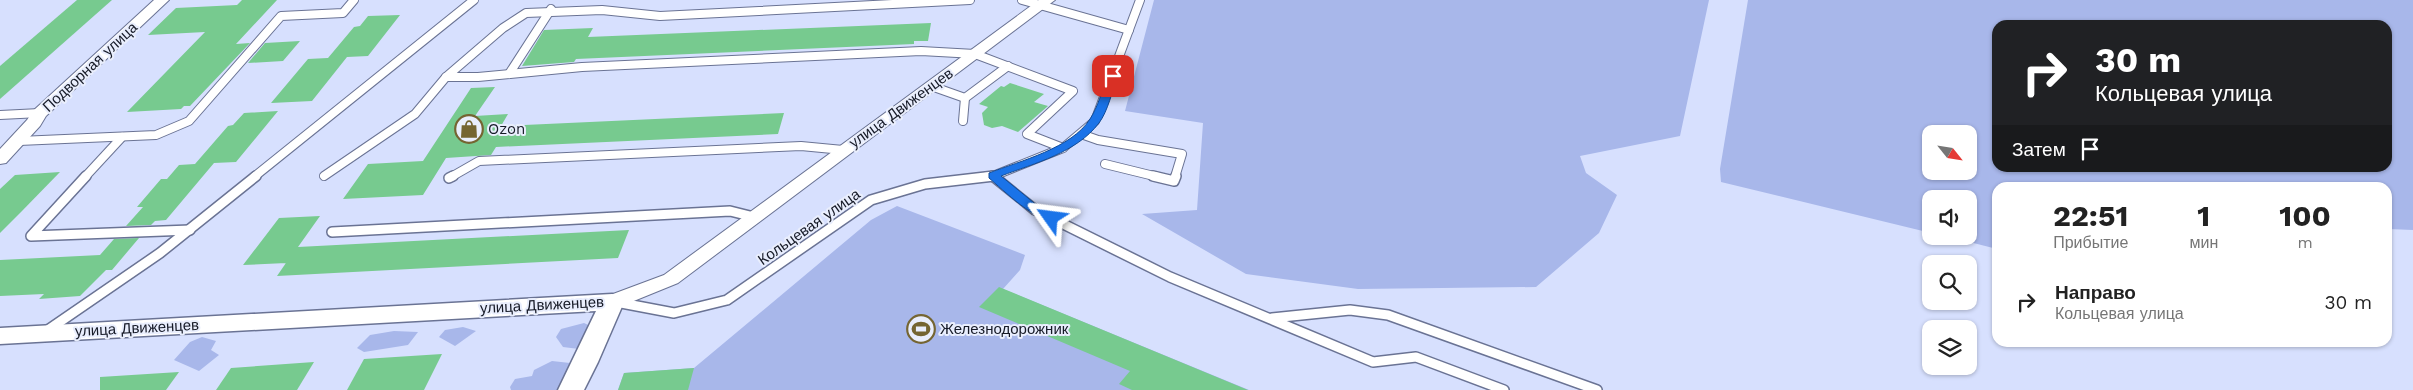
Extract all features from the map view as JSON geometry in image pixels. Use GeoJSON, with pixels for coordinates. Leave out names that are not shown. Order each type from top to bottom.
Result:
{"type":"FeatureCollection","features":[{"type":"Feature","properties":{"kind":"street","name":"Подворная улица"},"geometry":{"type":"LineString","coordinates":[[0,159],[34,124],[40,113],[162,0]]}},
{"type":"Feature","properties":{"kind":"street","name":"улица Движенцев"},"geometry":{"type":"LineString","coordinates":[[0,336],[612,302],[671,279],[1044,3]]}},
{"type":"Feature","properties":{"kind":"street"},"geometry":{"type":"LineString","coordinates":[[571,390],[586,362],[612,302]]}},
{"type":"Feature","properties":{"kind":"lane"},"geometry":{"type":"LineString","coordinates":[[19,140],[122,137],[156,134],[189,121],[281,16],[343,13],[354,0]]}},
{"type":"Feature","properties":{"kind":"lane"},"geometry":{"type":"LineString","coordinates":[[42,333],[160,253],[190,230],[474,0]]}},
{"type":"Feature","properties":{"kind":"lane"},"geometry":{"type":"LineString","coordinates":[[324,176],[415,114],[446,77],[511,23],[526,14],[551,10],[602,10],[660,16],[970,0]]}},
{"type":"Feature","properties":{"kind":"lane"},"geometry":{"type":"LineString","coordinates":[[1022,0],[1044,3],[1129,30]]}},
{"type":"Feature","properties":{"kind":"lane","name":"Кольцевая улица"},"geometry":{"type":"LineString","coordinates":[[612,302],[674,313],[727,300],[871,200],[925,184],[993,176],[1063,148],[1095,121],[1102,107],[1140,0]]}},
{"type":"Feature","properties":{"kind":"lane"},"geometry":{"type":"LineString","coordinates":[[510,74],[551,10]]}},
{"type":"Feature","properties":{"kind":"lane"},"geometry":{"type":"LineString","coordinates":[[446,77],[464,80],[510,74],[559,72],[582,67],[921,51],[975,54],[1073,91],[1027,134],[1063,148]]}},
{"type":"Feature","properties":{"kind":"lane"},"geometry":{"type":"LineString","coordinates":[[963,121],[965,98],[1008,66]]}},
{"type":"Feature","properties":{"kind":"lane"},"geometry":{"type":"LineString","coordinates":[[931,86],[965,98]]}},
{"type":"Feature","properties":{"kind":"lane"},"geometry":{"type":"LineString","coordinates":[[0,115],[40,113]]}},
{"type":"Feature","properties":{"kind":"lane"},"geometry":{"type":"LineString","coordinates":[[1081,134],[1098,140],[1182,154],[1174,181],[1105,164]]}},
{"type":"Feature","properties":{"kind":"lane"},"geometry":{"type":"LineString","coordinates":[[122,137],[31,236],[190,230]]}},
{"type":"Feature","properties":{"kind":"lane"},"geometry":{"type":"LineString","coordinates":[[449,178],[479,162],[801,146],[843,150]]}},
{"type":"Feature","properties":{"kind":"lane"},"geometry":{"type":"LineString","coordinates":[[993,176],[1035,210],[1170,277],[1373,362],[1416,357],[1504,390]]}},
{"type":"Feature","properties":{"kind":"lane"},"geometry":{"type":"LineString","coordinates":[[332,232],[730,211],[754,217]]}},
{"type":"Feature","properties":{"kind":"lane"},"geometry":{"type":"LineString","coordinates":[[1269,318],[1350,310],[1388,315],[1596,390]]}},
{"type":"Feature","properties":{"kind":"shaded area"},"geometry":{"type":"Polygon","coordinates":[[[1154,0],[1709,0],[1680,136],[1580,156],[1586,173],[1617,195],[1599,233],[1536,287],[1358,289],[1246,274],[1142,214],[1197,210],[1203,123],[1125,111],[1154,0]]]}},
{"type":"Feature","properties":{"kind":"shaded area"},"geometry":{"type":"Polygon","coordinates":[[[1748,0],[2413,0],[2413,230],[2392,229],[2392,182],[1992,182],[1992,248],[1977,244],[1977,190],[1922,190],[1922,231],[1721,182],[1720,169],[1748,0]]]}},
{"type":"Feature","properties":{"kind":"shaded area","name":"Железнодорожник"},"geometry":{"type":"Polygon","coordinates":[[[897,206],[1025,255],[1020,270],[1003,289],[1249,390],[618,390],[624,373],[694,368],[871,220],[897,206]]]}},
{"type":"Feature","properties":{"kind":"shaded area"},"geometry":{"type":"Polygon","coordinates":[[[584,323],[599,330],[579,349],[563,347],[556,337],[561,329],[584,323]]]}},
{"type":"Feature","properties":{"kind":"shaded area"},"geometry":{"type":"Polygon","coordinates":[[[463,327],[476,331],[455,346],[439,337],[445,330],[463,327]]]}},
{"type":"Feature","properties":{"kind":"shaded area"},"geometry":{"type":"Polygon","coordinates":[[[394,331],[418,332],[408,345],[364,352],[357,348],[370,335],[394,331]]]}},
{"type":"Feature","properties":{"kind":"shaded area"},"geometry":{"type":"Polygon","coordinates":[[[202,337],[216,341],[211,350],[219,355],[199,371],[174,360],[190,342],[202,337]]]}},
{"type":"Feature","properties":{"kind":"shaded area"},"geometry":{"type":"Polygon","coordinates":[[[552,361],[570,363],[558,390],[511,390],[510,387],[515,379],[532,376],[534,370],[552,361]]]}},
{"type":"Feature","properties":{"kind":"building"},"geometry":{"type":"Polygon","coordinates":[[[77,0],[112,0],[0,99],[0,66],[77,0]]]}},
{"type":"Feature","properties":{"kind":"building"},"geometry":{"type":"Polygon","coordinates":[[[242,0],[277,0],[236,44],[250,43],[190,106],[184,106],[181,109],[127,112],[205,32],[148,35],[176,8],[237,5],[242,0]]]}},
{"type":"Feature","properties":{"kind":"building"},"geometry":{"type":"Polygon","coordinates":[[[400,15],[368,56],[347,57],[312,101],[271,103],[308,59],[328,58],[354,27],[360,26],[368,16],[400,15]]]}},
{"type":"Feature","properties":{"kind":"building"},"geometry":{"type":"Polygon","coordinates":[[[931,23],[928,41],[914,41],[914,44],[576,59],[574,62],[522,66],[544,30],[593,28],[588,37],[931,23]]]}},
{"type":"Feature","properties":{"kind":"building"},"geometry":{"type":"Polygon","coordinates":[[[300,41],[283,61],[248,63],[265,43],[300,41]]]}},
{"type":"Feature","properties":{"kind":"building"},"geometry":{"type":"Polygon","coordinates":[[[1010,83],[1044,94],[1034,102],[1048,106],[1018,132],[1002,126],[992,128],[984,125],[982,113],[988,107],[979,104],[1001,86],[1004,87],[1010,83]]]}},
{"type":"Feature","properties":{"kind":"building"},"geometry":{"type":"Polygon","coordinates":[[[495,87],[475,116],[508,114],[501,126],[784,113],[778,134],[496,147],[491,155],[446,158],[423,195],[343,199],[368,164],[423,161],[471,88],[495,87]]]}},
{"type":"Feature","properties":{"kind":"building"},"geometry":{"type":"Polygon","coordinates":[[[278,111],[236,162],[214,163],[166,220],[155,221],[151,225],[126,226],[143,207],[137,207],[161,179],[167,179],[179,165],[195,164],[228,126],[233,125],[244,113],[278,111]]]}},
{"type":"Feature","properties":{"kind":"building"},"geometry":{"type":"Polygon","coordinates":[[[60,172],[0,233],[0,189],[15,175],[60,172]]]}},
{"type":"Feature","properties":{"kind":"building"},"geometry":{"type":"Polygon","coordinates":[[[320,216],[298,247],[629,230],[618,258],[277,276],[286,263],[243,265],[279,218],[320,216]]]}},
{"type":"Feature","properties":{"kind":"building"},"geometry":{"type":"Polygon","coordinates":[[[139,238],[112,270],[106,270],[80,296],[39,299],[44,294],[0,296],[0,260],[100,255],[114,239],[139,238]]]}},
{"type":"Feature","properties":{"kind":"building"},"geometry":{"type":"Polygon","coordinates":[[[999,287],[1248,390],[1132,390],[1119,384],[1130,371],[979,307],[999,287]]]}},
{"type":"Feature","properties":{"kind":"building"},"geometry":{"type":"Polygon","coordinates":[[[442,354],[424,390],[347,390],[364,359],[442,354]]]}},
{"type":"Feature","properties":{"kind":"building"},"geometry":{"type":"Polygon","coordinates":[[[314,362],[297,390],[216,390],[231,368],[314,362]]]}},
{"type":"Feature","properties":{"kind":"building"},"geometry":{"type":"Polygon","coordinates":[[[694,368],[688,390],[618,390],[624,373],[694,368]]]}},
{"type":"Feature","properties":{"kind":"building"},"geometry":{"type":"Polygon","coordinates":[[[179,372],[166,390],[100,390],[100,377],[179,372]]]}},
{"type":"Feature","properties":{"kind":"place","name":"Ozon"},"geometry":{"type":"Point","coordinates":[469,129]}},
{"type":"Feature","properties":{"kind":"place","name":"Железнодорожник"},"geometry":{"type":"Point","coordinates":[921,329]}},
{"type":"Feature","properties":{"kind":"route"},"geometry":{"type":"LineString","coordinates":[[1051,218],[1035,210],[993,176],[1063,148],[1081,134],[1095,121],[1113,76]]}}]}
